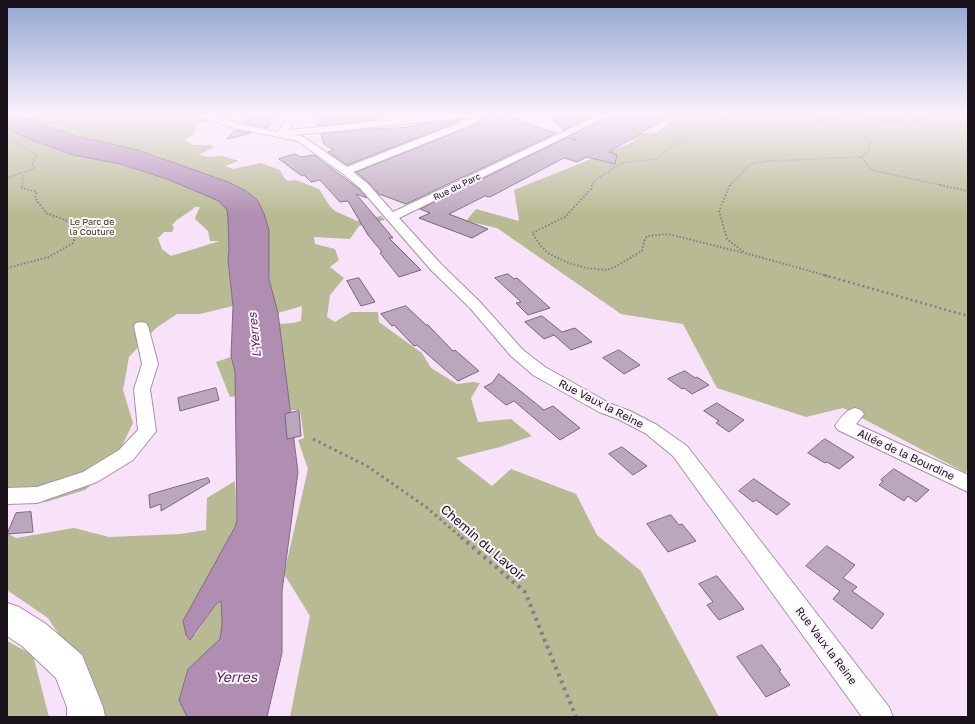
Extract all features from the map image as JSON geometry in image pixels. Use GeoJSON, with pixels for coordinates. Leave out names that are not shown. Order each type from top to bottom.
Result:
{"type":"FeatureCollection","features":[{"type":"Feature","properties":{"kind":"street","name":"Rue Vaux la Reine"},"geometry":{"type":"LineString","coordinates":[[313,148],[346,171],[378,200],[436,267],[475,305],[517,352],[539,371],[605,408],[624,415],[651,429],[680,450],[879,717]]}},
{"type":"Feature","properties":{"kind":"street"},"geometry":{"type":"LineString","coordinates":[[346,171],[404,148]]}},
{"type":"Feature","properties":{"kind":"street","name":"Rue du Parc"},"geometry":{"type":"LineString","coordinates":[[392,217],[537,148]]}},
{"type":"Feature","properties":{"kind":"street"},"geometry":{"type":"LineString","coordinates":[[7,496],[37,495],[90,477],[126,455],[147,431],[142,389],[150,364],[141,326]]}},
{"type":"Feature","properties":{"kind":"street","name":"Allée de la Bourdine"},"geometry":{"type":"LineString","coordinates":[[849,420],[968,484]]}},
{"type":"Feature","properties":{"kind":"street"},"geometry":{"type":"LineString","coordinates":[[7,618],[34,635],[70,667],[85,707],[86,717]]}},
{"type":"Feature","properties":{"kind":"path"},"geometry":{"type":"LineString","coordinates":[[7,178],[24,174],[35,168],[32,163],[37,155],[24,148]]}},
{"type":"Feature","properties":{"kind":"path"},"geometry":{"type":"LineString","coordinates":[[670,148],[666,153],[657,159],[621,163],[607,173],[604,178],[593,182],[591,189],[565,217],[532,233],[542,248],[570,265],[588,269],[612,269],[642,251],[644,241],[647,236],[668,234],[745,253],[968,316]]}},
{"type":"Feature","properties":{"kind":"path"},"geometry":{"type":"LineString","coordinates":[[745,253],[727,239],[719,211],[728,187],[751,164],[767,161],[860,157],[868,152],[869,148]]}},
{"type":"Feature","properties":{"kind":"path"},"geometry":{"type":"LineString","coordinates":[[860,157],[872,170],[968,191]]}},
{"type":"Feature","properties":{"kind":"path"},"geometry":{"type":"LineString","coordinates":[[7,268],[49,257],[73,243],[77,231],[68,221],[46,214],[35,198],[36,192],[22,188],[24,174]]}},
{"type":"Feature","properties":{"kind":"path","name":"Chemin du Lavoir"},"geometry":{"type":"LineString","coordinates":[[313,439],[367,466],[426,507],[525,592],[576,717]]}},
{"type":"Feature","properties":{"kind":"green space","name":"Le Parc de la Couture"},"geometry":{"type":"Polygon","coordinates":[[[7,148],[53,148],[71,154],[120,164],[167,179],[220,201],[227,210],[228,219],[228,260],[233,306],[200,314],[177,314],[156,328],[129,357],[123,390],[133,423],[111,469],[85,490],[46,502],[7,504],[7,148]],[[195,207],[175,222],[172,225],[174,227],[172,232],[164,232],[158,238],[162,249],[171,256],[220,241],[210,241],[208,231],[195,219],[200,207],[195,207]]]}},
{"type":"Feature","properties":{"kind":"green space"},"geometry":{"type":"Polygon","coordinates":[[[128,148],[213,148],[199,155],[208,157],[222,156],[239,161],[225,166],[233,169],[261,163],[280,170],[284,178],[288,181],[296,180],[319,189],[329,205],[335,211],[357,221],[381,216],[385,220],[359,226],[350,239],[314,237],[315,244],[335,249],[339,260],[330,267],[344,278],[330,295],[327,317],[335,322],[351,312],[378,312],[379,322],[422,353],[431,368],[457,384],[473,382],[480,383],[471,398],[478,422],[511,419],[532,436],[500,447],[456,458],[492,486],[511,469],[576,494],[597,535],[641,571],[719,717],[290,717],[310,616],[284,574],[308,469],[298,440],[304,438],[300,410],[290,410],[287,389],[250,385],[236,396],[230,397],[216,362],[252,350],[280,335],[279,324],[301,321],[302,306],[278,313],[269,277],[267,225],[261,208],[160,157],[128,148]]]}},
{"type":"Feature","properties":{"kind":"green space"},"geometry":{"type":"Polygon","coordinates":[[[619,148],[968,148],[968,466],[966,473],[843,408],[806,417],[717,388],[683,324],[621,314],[497,228],[466,221],[476,209],[519,221],[514,190],[619,148]]]}},
{"type":"Feature","properties":{"kind":"green space"},"geometry":{"type":"Polygon","coordinates":[[[235,481],[237,520],[235,527],[193,604],[195,635],[217,603],[221,601],[222,624],[220,639],[188,669],[179,700],[187,717],[91,717],[86,676],[48,618],[7,590],[7,533],[16,538],[74,528],[109,537],[180,534],[206,530],[207,498],[235,481]]]}},
{"type":"Feature","properties":{"kind":"green space"},"geometry":{"type":"Polygon","coordinates":[[[7,641],[33,655],[49,717],[7,717],[7,641]]]}},
{"type":"Feature","properties":{"kind":"water","name":"Yerres"},"geometry":{"type":"Polygon","coordinates":[[[53,148],[128,148],[138,150],[228,182],[246,191],[258,201],[264,214],[269,230],[269,279],[278,313],[298,472],[282,591],[282,653],[267,717],[187,717],[179,700],[188,669],[220,639],[222,624],[221,601],[217,603],[190,640],[186,635],[183,621],[235,527],[237,520],[235,372],[231,356],[233,306],[228,260],[227,210],[219,201],[167,179],[120,164],[73,155],[53,148]]]}},
{"type":"Feature","properties":{"kind":"building"},"geometry":{"type":"Polygon","coordinates":[[[330,148],[391,148],[347,165],[328,152],[334,150],[330,148]]]}},
{"type":"Feature","properties":{"kind":"building"},"geometry":{"type":"Polygon","coordinates":[[[417,148],[525,148],[406,204],[379,194],[356,172],[417,148]]]}},
{"type":"Feature","properties":{"kind":"building"},"geometry":{"type":"Polygon","coordinates":[[[546,148],[616,148],[609,152],[617,155],[615,164],[587,157],[577,162],[564,158],[490,197],[485,196],[449,214],[488,229],[472,238],[419,218],[430,213],[420,209],[546,148]]]}},
{"type":"Feature","properties":{"kind":"building"},"geometry":{"type":"Polygon","coordinates":[[[295,154],[301,157],[314,155],[359,189],[367,198],[356,194],[393,238],[389,238],[421,270],[399,277],[380,253],[382,252],[368,235],[348,201],[340,202],[320,180],[311,182],[304,175],[302,176],[279,159],[295,154]]]}},
{"type":"Feature","properties":{"kind":"building"},"geometry":{"type":"Polygon","coordinates":[[[508,274],[514,279],[517,278],[550,308],[528,315],[516,303],[521,302],[495,278],[508,274]]]}},
{"type":"Feature","properties":{"kind":"building"},"geometry":{"type":"Polygon","coordinates":[[[359,278],[375,302],[361,306],[347,281],[359,278]]]}},
{"type":"Feature","properties":{"kind":"building"},"geometry":{"type":"Polygon","coordinates":[[[406,306],[426,325],[428,325],[453,351],[455,350],[479,371],[458,381],[417,345],[414,346],[381,314],[406,306]]]}},
{"type":"Feature","properties":{"kind":"building"},"geometry":{"type":"Polygon","coordinates":[[[542,316],[562,332],[575,328],[592,342],[571,350],[554,335],[544,339],[525,322],[542,316]]]}},
{"type":"Feature","properties":{"kind":"building"},"geometry":{"type":"Polygon","coordinates":[[[619,350],[640,365],[624,374],[603,358],[619,350]]]}},
{"type":"Feature","properties":{"kind":"building"},"geometry":{"type":"Polygon","coordinates":[[[685,371],[709,385],[692,394],[668,379],[685,371]]]}},
{"type":"Feature","properties":{"kind":"building"},"geometry":{"type":"Polygon","coordinates":[[[499,374],[544,410],[553,406],[580,428],[560,440],[514,401],[506,405],[484,387],[492,383],[499,374]]]}},
{"type":"Feature","properties":{"kind":"building"},"geometry":{"type":"Polygon","coordinates":[[[216,388],[219,400],[180,411],[178,398],[216,388]]]}},
{"type":"Feature","properties":{"kind":"building"},"geometry":{"type":"Polygon","coordinates":[[[717,403],[744,420],[729,432],[716,423],[719,421],[704,411],[717,403]]]}},
{"type":"Feature","properties":{"kind":"building"},"geometry":{"type":"Polygon","coordinates":[[[299,411],[301,436],[287,439],[285,414],[299,411]]]}},
{"type":"Feature","properties":{"kind":"building"},"geometry":{"type":"Polygon","coordinates":[[[825,439],[854,457],[839,469],[808,453],[825,439]]]}},
{"type":"Feature","properties":{"kind":"building"},"geometry":{"type":"Polygon","coordinates":[[[622,447],[647,466],[633,475],[609,454],[622,447]]]}},
{"type":"Feature","properties":{"kind":"building"},"geometry":{"type":"Polygon","coordinates":[[[894,469],[929,490],[916,502],[908,496],[904,501],[879,485],[883,481],[881,480],[894,469]]]}},
{"type":"Feature","properties":{"kind":"building"},"geometry":{"type":"Polygon","coordinates":[[[208,478],[210,482],[161,511],[161,504],[150,508],[149,495],[208,478]]]}},
{"type":"Feature","properties":{"kind":"building"},"geometry":{"type":"Polygon","coordinates":[[[754,479],[790,504],[777,515],[756,500],[753,502],[739,491],[754,479]]]}},
{"type":"Feature","properties":{"kind":"building"},"geometry":{"type":"Polygon","coordinates":[[[31,512],[33,532],[7,534],[16,513],[31,512]]]}},
{"type":"Feature","properties":{"kind":"building"},"geometry":{"type":"Polygon","coordinates":[[[671,515],[679,525],[682,524],[696,541],[668,552],[647,524],[671,515]]]}},
{"type":"Feature","properties":{"kind":"building"},"geometry":{"type":"Polygon","coordinates":[[[827,546],[855,565],[843,578],[857,587],[852,591],[884,614],[872,629],[833,599],[840,591],[806,566],[827,546]]]}},
{"type":"Feature","properties":{"kind":"building"},"geometry":{"type":"Polygon","coordinates":[[[717,576],[744,609],[719,620],[707,605],[713,602],[699,584],[717,576]]]}},
{"type":"Feature","properties":{"kind":"building"},"geometry":{"type":"Polygon","coordinates":[[[762,645],[781,670],[779,671],[790,685],[766,697],[737,657],[762,645]]]}},
{"type":"Feature","properties":{"kind":"water label","name":"L'Yerres"},"geometry":{"type":"Point","coordinates":[255,335]}}]}
